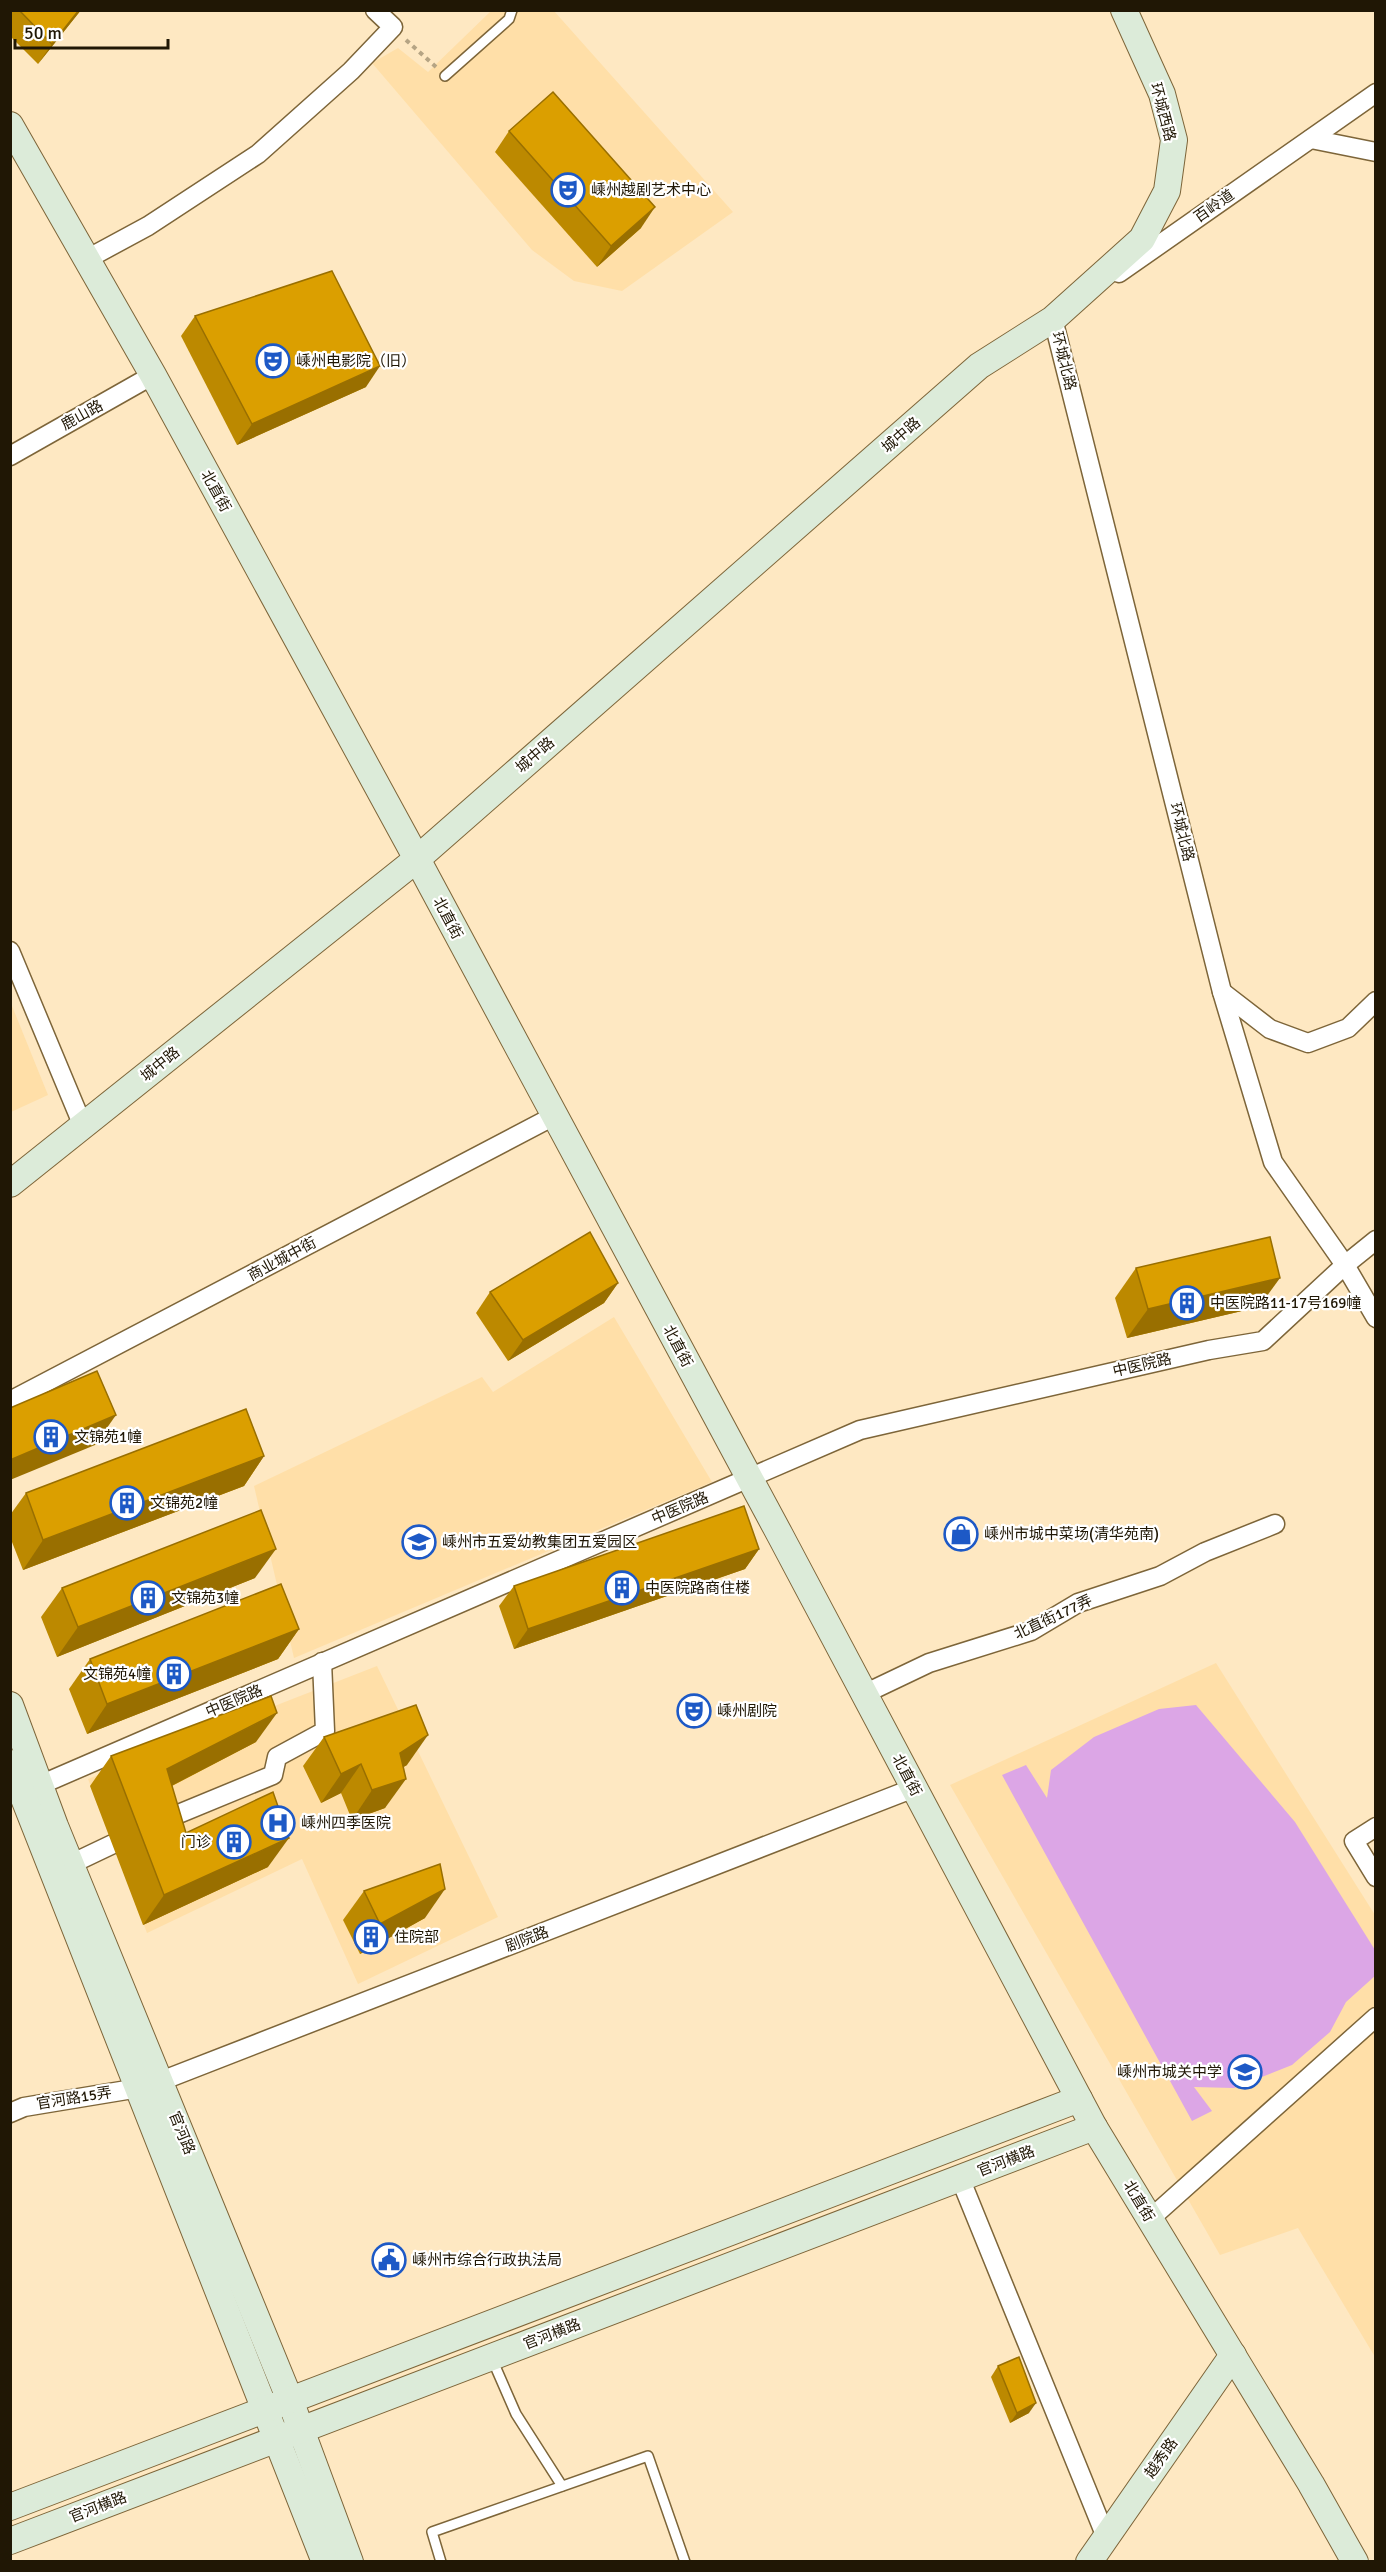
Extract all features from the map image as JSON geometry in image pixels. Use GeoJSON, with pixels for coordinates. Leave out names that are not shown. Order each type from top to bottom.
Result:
{"type":"FeatureCollection","features":[{"type":"Feature","properties":{"kind":"main road","name":"环城西路"},"geometry":{"type":"LineString","coordinates":[[1053,319],[1142,239],[1167,191],[1174,140],[1162,94],[1124,10]]}},
{"type":"Feature","properties":{"kind":"main road","name":"北直街"},"geometry":{"type":"LineString","coordinates":[[10,125],[153,375],[417,859],[1094,2127],[1311,2484],[1355,2562]]}},
{"type":"Feature","properties":{"kind":"main road","name":"城中路"},"geometry":{"type":"LineString","coordinates":[[10,1184],[417,859],[979,366],[1053,319]]}},
{"type":"Feature","properties":{"kind":"main road","name":"官河路"},"geometry":{"type":"LineString","coordinates":[[10,1705],[19,1777],[150,2085],[290,2400],[350,2562]]}},
{"type":"Feature","properties":{"kind":"main road","name":"官河路"},"geometry":{"type":"LineString","coordinates":[[19,1777],[71,1864],[264,2409],[325,2562]]}},
{"type":"Feature","properties":{"kind":"main road"},"geometry":{"type":"LineString","coordinates":[[10,2507],[1079,2099]]}},
{"type":"Feature","properties":{"kind":"main road","name":"官河横路"},"geometry":{"type":"LineString","coordinates":[[10,2541],[1094,2127]]}},
{"type":"Feature","properties":{"kind":"main road","name":"越秀路"},"geometry":{"type":"LineString","coordinates":[[1089,2562],[1233,2355]]}},
{"type":"Feature","properties":{"kind":"street"},"geometry":{"type":"LineString","coordinates":[[87,260],[148,226],[258,154],[351,71],[393,27],[375,10]]}},
{"type":"Feature","properties":{"kind":"street","name":"百岭道"},"geometry":{"type":"LineString","coordinates":[[1053,319],[1376,93]]}},
{"type":"Feature","properties":{"kind":"street"},"geometry":{"type":"LineString","coordinates":[[1311,139],[1376,152]]}},
{"type":"Feature","properties":{"kind":"street","name":"环城北路"},"geometry":{"type":"LineString","coordinates":[[1053,319],[1222,992],[1273,1162],[1345,1265],[1376,1318]]}},
{"type":"Feature","properties":{"kind":"street","name":"鹿山路"},"geometry":{"type":"LineString","coordinates":[[10,456],[153,375]]}},
{"type":"Feature","properties":{"kind":"street"},"geometry":{"type":"LineString","coordinates":[[10,951],[83,1126]]}},
{"type":"Feature","properties":{"kind":"street"},"geometry":{"type":"LineString","coordinates":[[1222,992],[1270,1029],[1308,1042],[1348,1028],[1376,1001]]}},
{"type":"Feature","properties":{"kind":"street","name":"商业城中街"},"geometry":{"type":"LineString","coordinates":[[10,1401],[554,1116]]}},
{"type":"Feature","properties":{"kind":"street","name":"中医院路"},"geometry":{"type":"LineString","coordinates":[[19,1777],[322,1662],[861,1430],[1209,1350],[1263,1341],[1345,1265],[1376,1240]]}},
{"type":"Feature","properties":{"kind":"street","name":"北直街177弄"},"geometry":{"type":"LineString","coordinates":[[864,1694],[929,1663],[1031,1631],[1078,1603],[1160,1576],[1205,1552],[1275,1524]]}},
{"type":"Feature","properties":{"kind":"street"},"geometry":{"type":"LineString","coordinates":[[71,1864],[175,1815],[273,1775],[277,1757],[325,1731],[322,1662]]}},
{"type":"Feature","properties":{"kind":"street","name":"剧院路"},"geometry":{"type":"LineString","coordinates":[[150,2085],[914,1788]]}},
{"type":"Feature","properties":{"kind":"street"},"geometry":{"type":"LineString","coordinates":[[1376,1827],[1354,1841],[1376,1877]]}},
{"type":"Feature","properties":{"kind":"street"},"geometry":{"type":"LineString","coordinates":[[1150,2219],[1376,2017]]}},
{"type":"Feature","properties":{"kind":"street","name":"官河路15弄"},"geometry":{"type":"LineString","coordinates":[[10,2113],[24,2107],[150,2085]]}},
{"type":"Feature","properties":{"kind":"street"},"geometry":{"type":"LineString","coordinates":[[960,2178],[1106,2537]]}},
{"type":"Feature","properties":{"kind":"lane"},"geometry":{"type":"LineString","coordinates":[[445,76],[509,19],[512,10]]}},
{"type":"Feature","properties":{"kind":"lane"},"geometry":{"type":"LineString","coordinates":[[491,2357],[516,2414],[562,2486]]}},
{"type":"Feature","properties":{"kind":"lane"},"geometry":{"type":"LineString","coordinates":[[441,2562],[432,2532],[648,2456],[685,2562]]}},
{"type":"Feature","properties":{"kind":"path"},"geometry":{"type":"LineString","coordinates":[[393,27],[445,76]]}},
{"type":"Feature","properties":{"kind":"shaded area"},"geometry":{"type":"Polygon","coordinates":[[[491,11],[554,11],[733,212],[622,291],[574,281],[532,250],[372,63],[398,48],[428,72],[491,11]]]}},
{"type":"Feature","properties":{"kind":"shaded area"},"geometry":{"type":"Polygon","coordinates":[[[10,1001],[48,1095],[11,1112],[10,1112],[10,1001]]]}},
{"type":"Feature","properties":{"kind":"shaded area","name":"嵊州市五爱幼教集团五爱园区"},"geometry":{"type":"Polygon","coordinates":[[[614,1317],[712,1482],[294,1658],[254,1486],[482,1377],[493,1392],[614,1317]]]}},
{"type":"Feature","properties":{"kind":"shaded area","name":"嵊州市城关中学"},"geometry":{"type":"Polygon","coordinates":[[[1216,1663],[1375,1915],[1375,2357],[1298,2228],[1220,2255],[950,1785],[1216,1663]]]}},
{"type":"Feature","properties":{"kind":"shaded area","name":"嵊州四季医院"},"geometry":{"type":"Polygon","coordinates":[[[377,1666],[498,1917],[358,1984],[302,1859],[147,1933],[88,1779],[377,1666]]]}},
{"type":"Feature","properties":{"kind":"shaded area"},"geometry":{"type":"Polygon","coordinates":[[[1196,1705],[1295,1822],[1375,1950],[1376,1975],[1346,2002],[1330,2032],[1292,2065],[1234,2088],[1194,2087],[1212,2111],[1192,2121],[1002,1775],[1026,1765],[1047,1798],[1051,1770],[1094,1737],[1159,1709],[1196,1705]]]}},
{"type":"Feature","properties":{"kind":"building"},"geometry":{"type":"Polygon","coordinates":[[[19,10],[79,10],[52,44],[19,10]]]}},
{"type":"Feature","properties":{"kind":"building"},"geometry":{"type":"Polygon","coordinates":[[[553,92],[655,207],[611,246],[509,131],[553,92]]]}},
{"type":"Feature","properties":{"kind":"building","name":"嵊州电影院（旧）"},"geometry":{"type":"Polygon","coordinates":[[[332,271],[380,366],[252,424],[195,316],[332,271]]]}},
{"type":"Feature","properties":{"kind":"building"},"geometry":{"type":"Polygon","coordinates":[[[590,1232],[618,1283],[523,1340],[490,1292],[590,1232]]]}},
{"type":"Feature","properties":{"kind":"building"},"geometry":{"type":"Polygon","coordinates":[[[1270,1237],[1280,1278],[1148,1309],[1136,1268],[1270,1237]]]}},
{"type":"Feature","properties":{"kind":"building"},"geometry":{"type":"Polygon","coordinates":[[[97,1371],[116,1415],[10,1460],[10,1408],[97,1371]]]}},
{"type":"Feature","properties":{"kind":"building"},"geometry":{"type":"Polygon","coordinates":[[[246,1409],[264,1456],[43,1540],[26,1493],[246,1409]]]}},
{"type":"Feature","properties":{"kind":"building","name":"中医院路商住楼"},"geometry":{"type":"Polygon","coordinates":[[[744,1506],[759,1549],[528,1629],[514,1586],[744,1506]]]}},
{"type":"Feature","properties":{"kind":"building"},"geometry":{"type":"Polygon","coordinates":[[[261,1510],[276,1549],[78,1627],[62,1588],[261,1510]]]}},
{"type":"Feature","properties":{"kind":"building"},"geometry":{"type":"Polygon","coordinates":[[[281,1584],[299,1629],[107,1704],[90,1659],[281,1584]]]}},
{"type":"Feature","properties":{"kind":"building"},"geometry":{"type":"Polygon","coordinates":[[[271,1696],[277,1713],[167,1769],[186,1833],[273,1792],[289,1838],[164,1895],[111,1756],[271,1696]]]}},
{"type":"Feature","properties":{"kind":"building"},"geometry":{"type":"Polygon","coordinates":[[[416,1705],[428,1735],[400,1753],[406,1779],[372,1790],[361,1764],[341,1774],[324,1737],[416,1705]]]}},
{"type":"Feature","properties":{"kind":"building"},"geometry":{"type":"Polygon","coordinates":[[[440,1864],[445,1889],[380,1924],[364,1891],[440,1864]]]}},
{"type":"Feature","properties":{"kind":"building"},"geometry":{"type":"Polygon","coordinates":[[[1019,2357],[1036,2403],[1017,2413],[998,2366],[1019,2357]]]}},
{"type":"Feature","properties":{"kind":"place","name":"嵊州越剧艺术中心"},"geometry":{"type":"Point","coordinates":[568,190]}},
{"type":"Feature","properties":{"kind":"place","name":"嵊州电影院（旧）"},"geometry":{"type":"Point","coordinates":[273,361]}},
{"type":"Feature","properties":{"kind":"place","name":"中医院路11-17号169幢"},"geometry":{"type":"Point","coordinates":[1187,1303]}},
{"type":"Feature","properties":{"kind":"place","name":"文锦苑1幢"},"geometry":{"type":"Point","coordinates":[51,1437]}},
{"type":"Feature","properties":{"kind":"place","name":"文锦苑2幢"},"geometry":{"type":"Point","coordinates":[127,1503]}},
{"type":"Feature","properties":{"kind":"place","name":"嵊州市城中菜场(清华苑南)"},"geometry":{"type":"Point","coordinates":[961,1534]}},
{"type":"Feature","properties":{"kind":"place","name":"嵊州市五爱幼教集团五爱园区"},"geometry":{"type":"Point","coordinates":[419,1542]}},
{"type":"Feature","properties":{"kind":"place","name":"中医院路商住楼"},"geometry":{"type":"Point","coordinates":[622,1588]}},
{"type":"Feature","properties":{"kind":"place","name":"文锦苑3幢"},"geometry":{"type":"Point","coordinates":[148,1598]}},
{"type":"Feature","properties":{"kind":"place","name":"文锦苑4幢"},"geometry":{"type":"Point","coordinates":[174,1674]}},
{"type":"Feature","properties":{"kind":"place","name":"嵊州剧院"},"geometry":{"type":"Point","coordinates":[694,1711]}},
{"type":"Feature","properties":{"kind":"place","name":"嵊州四季医院"},"geometry":{"type":"Point","coordinates":[278,1823]}},
{"type":"Feature","properties":{"kind":"place","name":"门诊"},"geometry":{"type":"Point","coordinates":[234,1842]}},
{"type":"Feature","properties":{"kind":"place","name":"住院部"},"geometry":{"type":"Point","coordinates":[371,1937]}},
{"type":"Feature","properties":{"kind":"place","name":"嵊州市城关中学"},"geometry":{"type":"Point","coordinates":[1245,2072]}},
{"type":"Feature","properties":{"kind":"place","name":"嵊州市综合行政执法局"},"geometry":{"type":"Point","coordinates":[389,2260]}}]}
